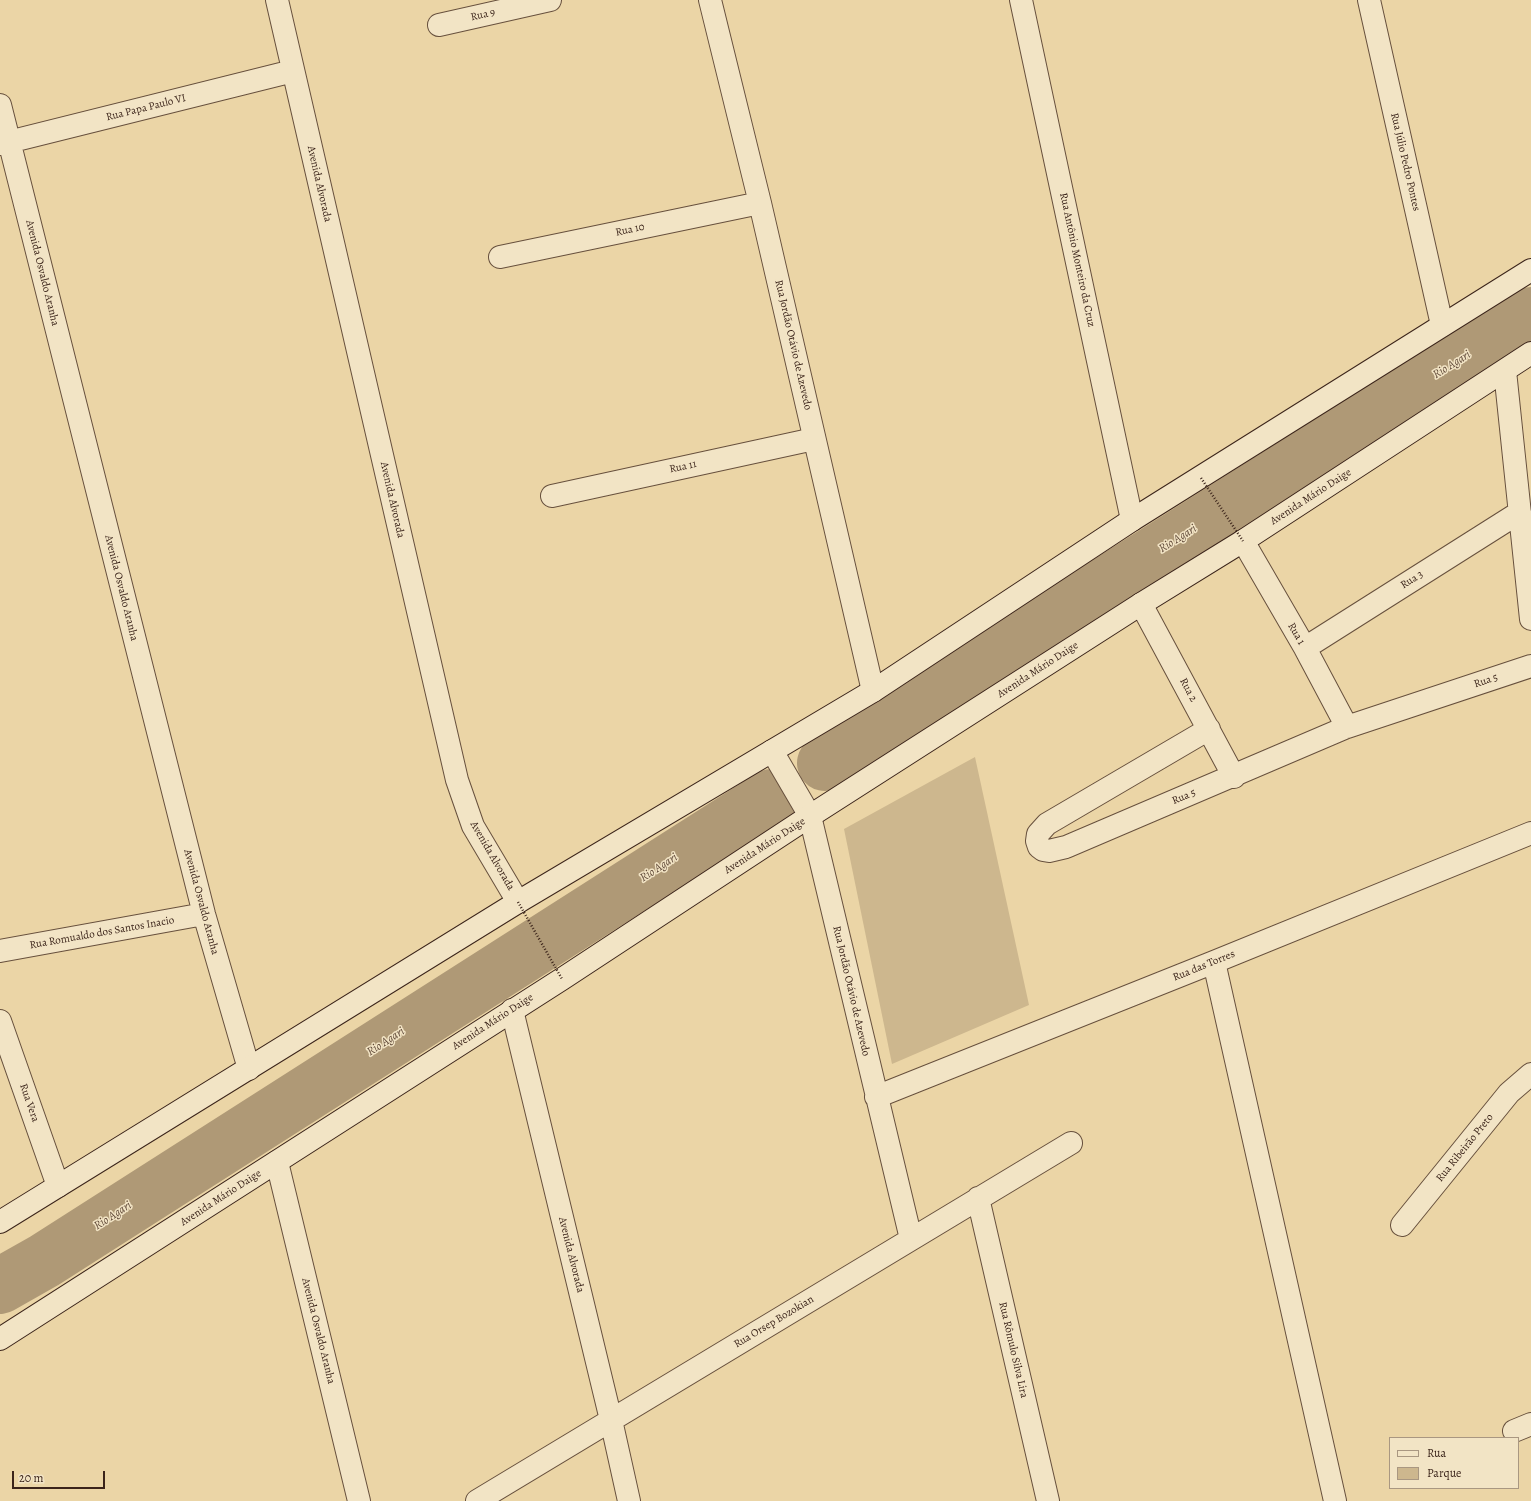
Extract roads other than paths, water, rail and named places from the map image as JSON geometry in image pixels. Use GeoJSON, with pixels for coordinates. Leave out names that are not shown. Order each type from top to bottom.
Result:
{"type":"FeatureCollection","features":[{"type":"Feature","properties":{"kind":"street","name":"Avenida Alvorada"},"geometry":{"type":"LineString","coordinates":[[277,0],[292,72],[457,780],[473,826],[518,902]]}},
{"type":"Feature","properties":{"kind":"street","name":"Rua 9"},"geometry":{"type":"LineString","coordinates":[[439,25],[550,0]]}},
{"type":"Feature","properties":{"kind":"street","name":"Rua Jordão Otávio de Azevedo"},"geometry":{"type":"LineString","coordinates":[[710,0],[760,203],[873,691]]}},
{"type":"Feature","properties":{"kind":"street","name":"Rua Antônio Monteiro da Cruz"},"geometry":{"type":"LineString","coordinates":[[1021,0],[1132,520]]}},
{"type":"Feature","properties":{"kind":"street","name":"Rua Júlio Pedro Pontes"},"geometry":{"type":"LineString","coordinates":[[1369,0],[1442,325]]}},
{"type":"Feature","properties":{"kind":"street","name":"Rua Papa Paulo VI"},"geometry":{"type":"LineString","coordinates":[[4,143],[292,72]]}},
{"type":"Feature","properties":{"kind":"street","name":"Avenida Osvaldo Aranha"},"geometry":{"type":"LineString","coordinates":[[0,105],[4,143],[204,914],[249,1069]]}},
{"type":"Feature","properties":{"kind":"street","name":"Rua 10"},"geometry":{"type":"LineString","coordinates":[[500,256],[760,203]]}},
{"type":"Feature","properties":{"kind":"street"},"geometry":{"type":"LineString","coordinates":[[0,1222],[518,902],[873,691],[1132,520],[1531,270]]}},
{"type":"Feature","properties":{"kind":"street","name":"Avenida Mário Daige"},"geometry":{"type":"LineString","coordinates":[[0,1339],[562,979],[810,816],[1141,604],[1243,541],[1531,354]]}},
{"type":"Feature","properties":{"kind":"street"},"geometry":{"type":"LineString","coordinates":[[1505,371],[1531,619]]}},
{"type":"Feature","properties":{"kind":"street","name":"Rua 11"},"geometry":{"type":"LineString","coordinates":[[552,496],[814,439]]}},
{"type":"Feature","properties":{"kind":"street","name":"Rua 3"},"geometry":{"type":"LineString","coordinates":[[1304,648],[1520,512]]}},
{"type":"Feature","properties":{"kind":"street","name":"Rua 1"},"geometry":{"type":"LineString","coordinates":[[1243,541],[1347,727]]}},
{"type":"Feature","properties":{"kind":"street","name":"Rua 2"},"geometry":{"type":"LineString","coordinates":[[1141,604],[1234,777]]}},
{"type":"Feature","properties":{"kind":"street","name":"Rua 5"},"geometry":{"type":"LineString","coordinates":[[1209,729],[1047,824],[1038,834],[1037,841],[1039,847],[1049,852],[1066,847],[1234,777],[1347,727],[1531,666]]}},
{"type":"Feature","properties":{"kind":"street","name":"Rua Jordão Otávio de Azevedo"},"geometry":{"type":"LineString","coordinates":[[772,751],[810,816],[911,1239]]}},
{"type":"Feature","properties":{"kind":"street","name":"Rua das Torres"},"geometry":{"type":"LineString","coordinates":[[876,1097],[1531,833]]}},
{"type":"Feature","properties":{"kind":"street","name":"Rua Romualdo dos Santos Inacio"},"geometry":{"type":"LineString","coordinates":[[0,951],[204,914]]}},
{"type":"Feature","properties":{"kind":"street"},"geometry":{"type":"LineString","coordinates":[[1214,962],[1334,1501]]}},
{"type":"Feature","properties":{"kind":"street","name":"Avenida Alvorada"},"geometry":{"type":"LineString","coordinates":[[512,1010],[611,1420],[629,1501]]}},
{"type":"Feature","properties":{"kind":"street","name":"Rua Vera"},"geometry":{"type":"LineString","coordinates":[[0,1021],[58,1186]]}},
{"type":"Feature","properties":{"kind":"street","name":"Rua Ribeirão Preto"},"geometry":{"type":"LineString","coordinates":[[1402,1225],[1509,1093],[1531,1074]]}},
{"type":"Feature","properties":{"kind":"street","name":"Rua Orsep Bozokian"},"geometry":{"type":"LineString","coordinates":[[476,1501],[1071,1143]]}},
{"type":"Feature","properties":{"kind":"street","name":"Avenida Osvaldo Aranha"},"geometry":{"type":"LineString","coordinates":[[277,1162],[359,1501]]}},
{"type":"Feature","properties":{"kind":"street","name":"Rua Rômulo Silva Lira"},"geometry":{"type":"LineString","coordinates":[[978,1198],[1048,1501]]}},
{"type":"Feature","properties":{"kind":"waterway","name":"Rio Agari"},"geometry":{"type":"LineString","coordinates":[[825,763],[1531,315]]}},
{"type":"Feature","properties":{"kind":"waterway","name":"Rio Agari"},"geometry":{"type":"LineString","coordinates":[[0,1286],[44,1261],[771,797]]}}]}
